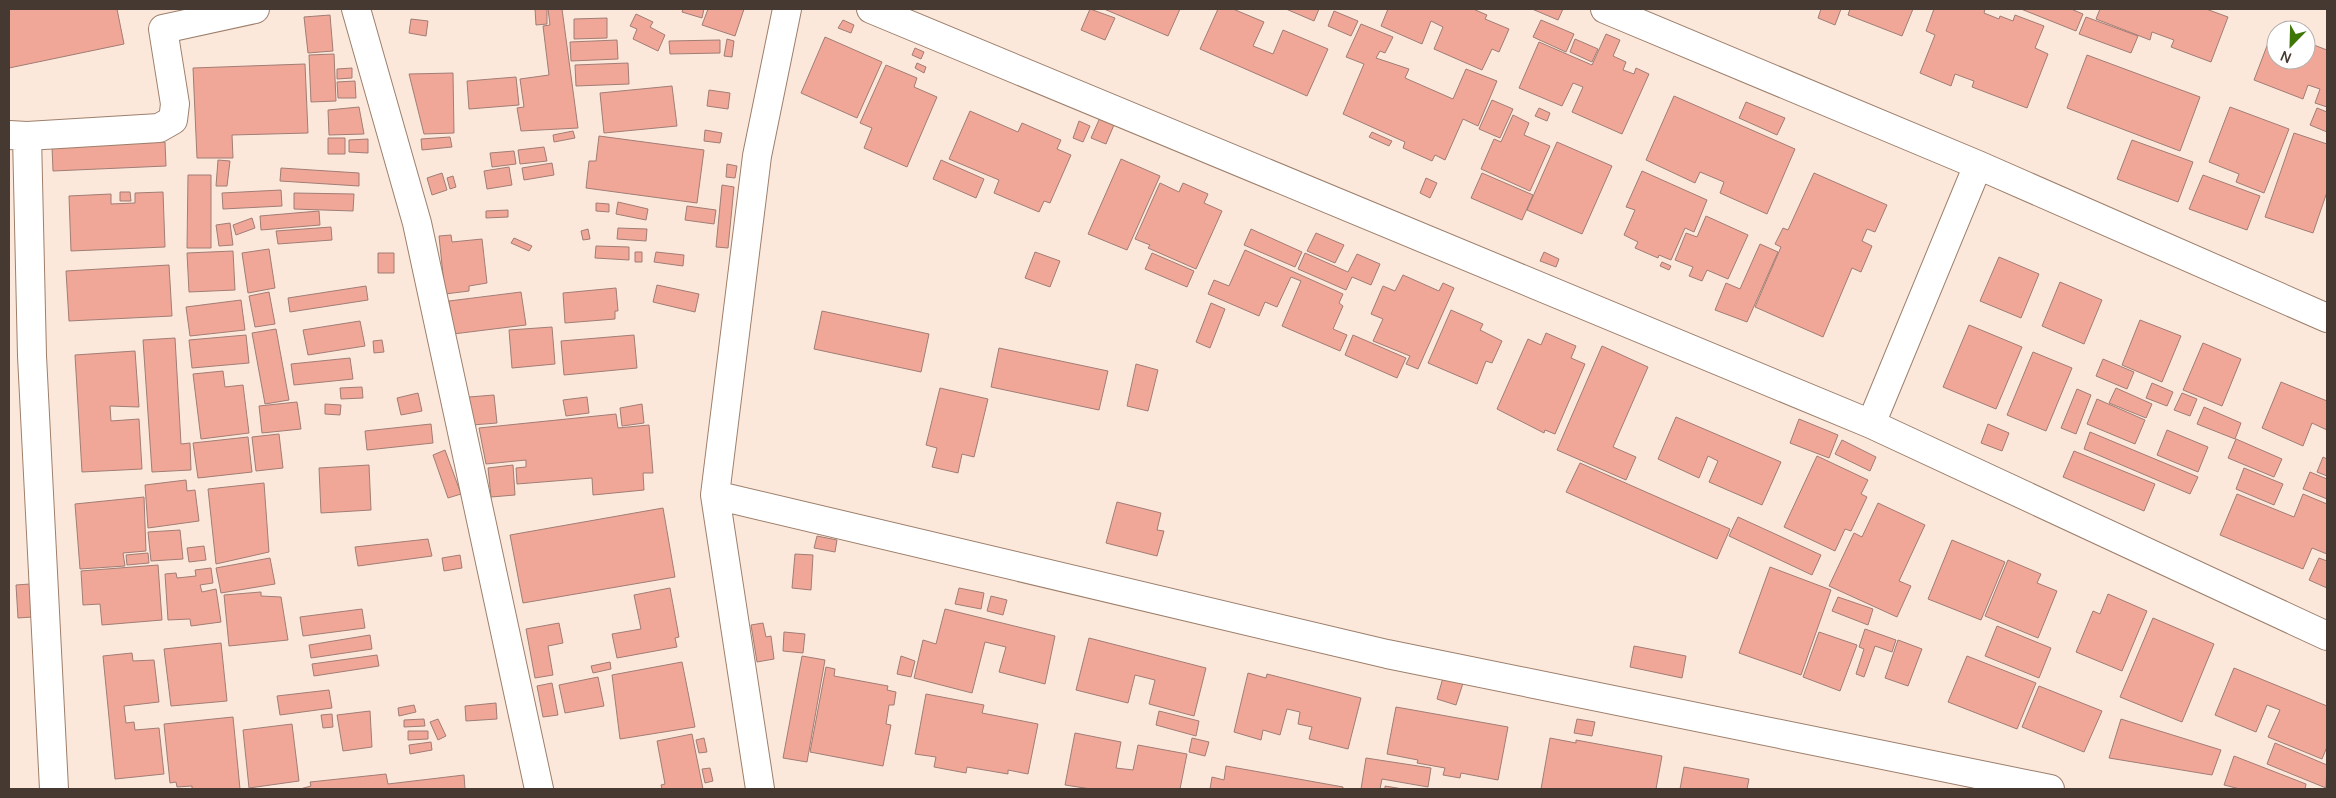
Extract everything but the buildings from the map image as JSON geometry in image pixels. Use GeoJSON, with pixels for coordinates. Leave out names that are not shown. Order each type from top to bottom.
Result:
{"type":"FeatureCollection","features":[{"type":"Feature","properties":{"kind":"street"},"geometry":{"type":"LineString","coordinates":[[54,789],[32,356],[18,136],[159,128],[172,120],[175,104],[162,19],[255,9]]}},
{"type":"Feature","properties":{"kind":"street"},"geometry":{"type":"LineString","coordinates":[[356,9],[417,223],[539,789]]}},
{"type":"Feature","properties":{"kind":"street"},"geometry":{"type":"LineString","coordinates":[[760,789],[715,495],[757,156],[787,9]]}},
{"type":"Feature","properties":{"kind":"street"},"geometry":{"type":"LineString","coordinates":[[871,9],[1870,424],[2327,636]]}},
{"type":"Feature","properties":{"kind":"street"},"geometry":{"type":"LineString","coordinates":[[1605,9],[1978,166],[2327,318]]}},
{"type":"Feature","properties":{"kind":"street"},"geometry":{"type":"LineString","coordinates":[[1870,424],[1978,166]]}},
{"type":"Feature","properties":{"kind":"street"},"geometry":{"type":"LineString","coordinates":[[715,495],[1388,654],[2050,789]]}}]}
